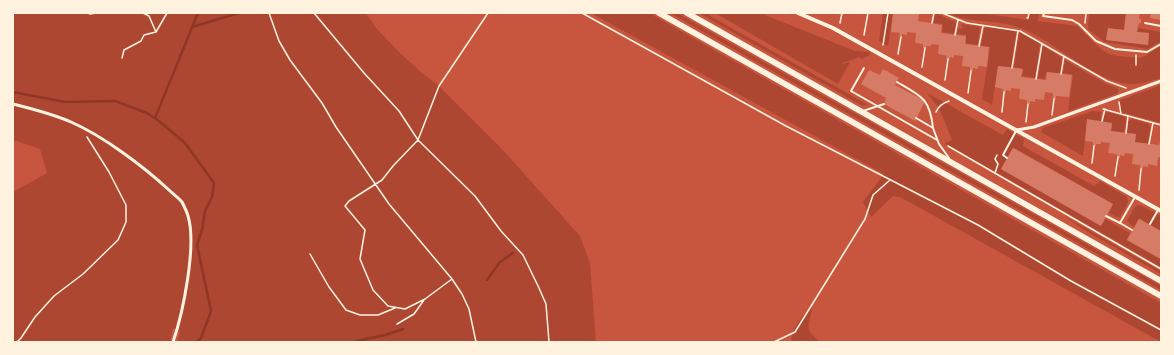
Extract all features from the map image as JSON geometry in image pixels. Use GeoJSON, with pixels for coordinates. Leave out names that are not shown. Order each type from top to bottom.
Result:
{"type":"FeatureCollection","features":[{"type":"Feature","properties":{"kind":"main road"},"geometry":{"type":"LineString","coordinates":[[659,13],[1161,296]]}},
{"type":"Feature","properties":{"kind":"main road"},"geometry":{"type":"LineString","coordinates":[[687,13],[1161,281]]}},
{"type":"Feature","properties":{"kind":"street"},"geometry":{"type":"LineString","coordinates":[[798,13],[836,29],[1160,210]]}},
{"type":"Feature","properties":{"kind":"street"},"geometry":{"type":"LineString","coordinates":[[1017,130],[1030,128],[1051,121],[1161,81]]}},
{"type":"Feature","properties":{"kind":"street"},"geometry":{"type":"LineString","coordinates":[[13,104],[44,112],[72,122],[103,140],[152,174],[182,202],[188,216],[191,242],[180,321],[173,342]]}},
{"type":"Feature","properties":{"kind":"lane"},"geometry":{"type":"LineString","coordinates":[[1044,13],[1043,16],[1072,20],[1080,24],[1096,41],[1115,49],[1147,52],[1161,44]]}},
{"type":"Feature","properties":{"kind":"lane"},"geometry":{"type":"LineString","coordinates":[[1145,23],[1161,26]]}},
{"type":"Feature","properties":{"kind":"lane"},"geometry":{"type":"LineString","coordinates":[[864,68],[851,91],[937,140]]}},
{"type":"Feature","properties":{"kind":"lane"},"geometry":{"type":"LineString","coordinates":[[897,82],[920,96],[926,102],[932,118],[933,128],[937,140],[952,162]]}},
{"type":"Feature","properties":{"kind":"lane"},"geometry":{"type":"LineString","coordinates":[[861,111],[884,104]]}},
{"type":"Feature","properties":{"kind":"lane"},"geometry":{"type":"LineString","coordinates":[[916,118],[933,128]]}},
{"type":"Feature","properties":{"kind":"lane"},"geometry":{"type":"LineString","coordinates":[[1007,158],[1003,155],[1017,130]]}},
{"type":"Feature","properties":{"kind":"lane"},"geometry":{"type":"LineString","coordinates":[[1120,223],[1135,196]]}},
{"type":"Feature","properties":{"kind":"lane"},"geometry":{"type":"LineString","coordinates":[[1150,224],[1160,210]]}},
{"type":"Feature","properties":{"kind":"lane"},"geometry":{"type":"LineString","coordinates":[[1106,216],[1132,230]]}},
{"type":"Feature","properties":{"kind":"path"},"geometry":{"type":"LineString","coordinates":[[88,13],[96,13]]}},
{"type":"Feature","properties":{"kind":"path"},"geometry":{"type":"LineString","coordinates":[[143,13],[149,16],[156,32]]}},
{"type":"Feature","properties":{"kind":"path"},"geometry":{"type":"LineString","coordinates":[[122,58],[124,50],[141,42],[144,35],[156,32],[167,13]]}},
{"type":"Feature","properties":{"kind":"path"},"geometry":{"type":"LineString","coordinates":[[314,13],[364,73],[399,111],[418,140],[475,196],[501,231],[523,255],[540,288],[546,304],[549,342]]}},
{"type":"Feature","properties":{"kind":"path"},"geometry":{"type":"LineString","coordinates":[[452,279],[425,299],[405,309],[388,306],[373,290],[360,259],[365,230],[345,206],[350,200],[382,180],[418,140],[438,86],[488,13]]}},
{"type":"Feature","properties":{"kind":"path"},"geometry":{"type":"LineString","coordinates":[[582,13],[786,126],[978,225],[1071,281],[1161,330]]}},
{"type":"Feature","properties":{"kind":"path"},"geometry":{"type":"LineString","coordinates":[[840,23],[842,13]]}},
{"type":"Feature","properties":{"kind":"path"},"geometry":{"type":"LineString","coordinates":[[864,35],[868,13]]}},
{"type":"Feature","properties":{"kind":"path"},"geometry":{"type":"LineString","coordinates":[[883,45],[888,13]]}},
{"type":"Feature","properties":{"kind":"path"},"geometry":{"type":"LineString","coordinates":[[932,23],[934,13]]}},
{"type":"Feature","properties":{"kind":"path"},"geometry":{"type":"LineString","coordinates":[[942,13],[967,23],[1018,30],[1106,81],[1125,87],[1130,92]]}},
{"type":"Feature","properties":{"kind":"path"},"geometry":{"type":"LineString","coordinates":[[1027,18],[1029,13]]}},
{"type":"Feature","properties":{"kind":"path"},"geometry":{"type":"LineString","coordinates":[[1082,27],[1085,24],[1086,13]]}},
{"type":"Feature","properties":{"kind":"path"},"geometry":{"type":"LineString","coordinates":[[270,14],[279,41],[290,60],[322,103],[336,127],[389,204],[452,279],[462,294],[469,309],[476,342]]}},
{"type":"Feature","properties":{"kind":"path"},"geometry":{"type":"LineString","coordinates":[[956,35],[958,20]]}},
{"type":"Feature","properties":{"kind":"path"},"geometry":{"type":"LineString","coordinates":[[979,46],[983,26]]}},
{"type":"Feature","properties":{"kind":"path"},"geometry":{"type":"LineString","coordinates":[[1012,68],[1018,30]]}},
{"type":"Feature","properties":{"kind":"path"},"geometry":{"type":"LineString","coordinates":[[898,54],[901,37]]}},
{"type":"Feature","properties":{"kind":"path"},"geometry":{"type":"LineString","coordinates":[[1036,79],[1042,44]]}},
{"type":"Feature","properties":{"kind":"path"},"geometry":{"type":"LineString","coordinates":[[922,67],[925,48]]}},
{"type":"Feature","properties":{"kind":"path"},"geometry":{"type":"LineString","coordinates":[[1135,52],[1136,65]]}},
{"type":"Feature","properties":{"kind":"path"},"geometry":{"type":"LineString","coordinates":[[1061,74],[1064,56]]}},
{"type":"Feature","properties":{"kind":"path"},"geometry":{"type":"LineString","coordinates":[[945,80],[948,59]]}},
{"type":"Feature","properties":{"kind":"path"},"geometry":{"type":"LineString","coordinates":[[968,93],[972,71]]}},
{"type":"Feature","properties":{"kind":"path"},"geometry":{"type":"LineString","coordinates":[[1002,112],[1004,92]]}},
{"type":"Feature","properties":{"kind":"path"},"geometry":{"type":"LineString","coordinates":[[1118,96],[1121,114]]}},
{"type":"Feature","properties":{"kind":"path"},"geometry":{"type":"LineString","coordinates":[[932,118],[938,108],[945,102],[958,97]]}},
{"type":"Feature","properties":{"kind":"path"},"geometry":{"type":"LineString","coordinates":[[1051,121],[1054,99]]}},
{"type":"Feature","properties":{"kind":"path"},"geometry":{"type":"LineString","coordinates":[[1026,125],[1028,104]]}},
{"type":"Feature","properties":{"kind":"path"},"geometry":{"type":"LineString","coordinates":[[1088,107],[1161,125]]}},
{"type":"Feature","properties":{"kind":"path"},"geometry":{"type":"LineString","coordinates":[[1102,122],[1105,110]]}},
{"type":"Feature","properties":{"kind":"path"},"geometry":{"type":"LineString","coordinates":[[1126,133],[1128,116]]}},
{"type":"Feature","properties":{"kind":"path"},"geometry":{"type":"LineString","coordinates":[[1149,144],[1153,123]]}},
{"type":"Feature","properties":{"kind":"path"},"geometry":{"type":"LineString","coordinates":[[17,342],[35,317],[54,296],[83,274],[118,240],[126,222],[126,205],[109,172],[86,135],[87,131]]}},
{"type":"Feature","properties":{"kind":"path"},"geometry":{"type":"LineString","coordinates":[[947,146],[1161,269]]}},
{"type":"Feature","properties":{"kind":"path"},"geometry":{"type":"LineString","coordinates":[[1092,163],[1094,146]]}},
{"type":"Feature","properties":{"kind":"path"},"geometry":{"type":"LineString","coordinates":[[1115,176],[1118,157]]}},
{"type":"Feature","properties":{"kind":"path"},"geometry":{"type":"LineString","coordinates":[[1139,190],[1141,169]]}},
{"type":"Feature","properties":{"kind":"path"},"geometry":{"type":"LineString","coordinates":[[774,342],[795,332],[865,219],[873,195],[890,179]]}},
{"type":"Feature","properties":{"kind":"path"},"geometry":{"type":"LineString","coordinates":[[310,254],[329,287],[346,310],[360,315],[378,315],[397,307]]}},
{"type":"Feature","properties":{"kind":"path"},"geometry":{"type":"LineString","coordinates":[[396,324],[414,314],[425,299]]}},
{"type":"Feature","properties":{"kind":"shaded area"},"geometry":{"type":"Polygon","coordinates":[[[13,13],[366,13],[376,28],[400,53],[439,86],[502,149],[580,236],[590,263],[596,342],[177,342],[180,332],[173,328],[170,342],[13,342],[13,192],[47,173],[40,149],[13,140],[13,13]]]}},
{"type":"Feature","properties":{"kind":"shaded area"},"geometry":{"type":"Polygon","coordinates":[[[591,13],[649,13],[1161,303],[1161,342],[902,198],[893,196],[871,217],[863,202],[884,174],[591,13]]]}},
{"type":"Feature","properties":{"kind":"shaded area"},"geometry":{"type":"Polygon","coordinates":[[[670,13],[677,13],[1161,286],[1161,290],[670,13]]]}},
{"type":"Feature","properties":{"kind":"shaded area"},"geometry":{"type":"Polygon","coordinates":[[[699,13],[705,13],[868,105],[861,105],[699,13]]]}},
{"type":"Feature","properties":{"kind":"shaded area"},"geometry":{"type":"Polygon","coordinates":[[[715,13],[760,13],[855,51],[871,52],[869,56],[861,59],[860,57],[842,63],[850,62],[838,84],[715,13]]]}},
{"type":"Feature","properties":{"kind":"shaded area"},"geometry":{"type":"Polygon","coordinates":[[[883,13],[893,13],[888,46],[879,41],[883,13]]]}},
{"type":"Feature","properties":{"kind":"shaded area"},"geometry":{"type":"Polygon","coordinates":[[[935,13],[955,22],[954,34],[942,32],[943,24],[934,23],[935,13]]]}},
{"type":"Feature","properties":{"kind":"shaded area"},"geometry":{"type":"Polygon","coordinates":[[[947,13],[980,13],[1029,20],[1030,13],[1039,13],[1038,21],[1077,26],[1102,50],[1118,56],[1139,58],[1161,46],[1161,78],[1136,84],[1115,81],[1101,76],[1034,34],[1021,28],[1003,23],[965,19],[947,13]]]}},
{"type":"Feature","properties":{"kind":"shaded area"},"geometry":{"type":"Polygon","coordinates":[[[1089,13],[1126,13],[1124,30],[1108,28],[1106,40],[1148,45],[1149,33],[1137,32],[1138,28],[1161,32],[1161,41],[1148,49],[1105,42],[1089,30],[1089,13]]]}},
{"type":"Feature","properties":{"kind":"shaded area"},"geometry":{"type":"Polygon","coordinates":[[[961,24],[980,27],[978,45],[966,43],[966,35],[957,34],[958,28],[963,28],[961,24]]]}},
{"type":"Feature","properties":{"kind":"shaded area"},"geometry":{"type":"Polygon","coordinates":[[[986,27],[1014,31],[1016,33],[1011,67],[998,66],[992,105],[982,99],[990,47],[981,46],[984,29],[986,27]]]}},
{"type":"Feature","properties":{"kind":"shaded area"},"geometry":{"type":"Polygon","coordinates":[[[1019,33],[1040,43],[1035,78],[1022,76],[1023,69],[1014,67],[1019,33]]]}},
{"type":"Feature","properties":{"kind":"shaded area"},"geometry":{"type":"Polygon","coordinates":[[[1042,46],[1062,58],[1060,73],[1046,72],[1045,79],[1038,78],[1042,46]]]}},
{"type":"Feature","properties":{"kind":"shaded area"},"geometry":{"type":"Polygon","coordinates":[[[1065,60],[1106,84],[1117,88],[1119,91],[1116,94],[1068,111],[1073,76],[1063,73],[1065,60]]]}},
{"type":"Feature","properties":{"kind":"shaded area"},"geometry":{"type":"Polygon","coordinates":[[[1161,85],[1161,123],[1121,112],[1120,100],[1161,85]]]}},
{"type":"Feature","properties":{"kind":"shaded area"},"geometry":{"type":"Polygon","coordinates":[[[927,93],[1003,135],[1007,129],[1024,139],[1023,146],[1094,186],[1100,181],[1127,197],[1128,202],[1120,217],[1117,217],[1109,213],[1113,204],[1013,147],[1001,169],[1101,226],[1105,219],[1130,233],[1127,240],[1161,260],[1161,267],[945,144],[952,140],[939,108],[927,93]]]}},
{"type":"Feature","properties":{"kind":"shaded area"},"geometry":{"type":"Polygon","coordinates":[[[1093,111],[1101,112],[1101,121],[1087,120],[1083,156],[1041,132],[1043,128],[1093,111]]]}},
{"type":"Feature","properties":{"kind":"shaded area"},"geometry":{"type":"Polygon","coordinates":[[[1107,112],[1125,117],[1124,133],[1111,131],[1112,123],[1103,122],[1104,116],[1107,112]]]}},
{"type":"Feature","properties":{"kind":"shaded area"},"geometry":{"type":"Polygon","coordinates":[[[1132,119],[1149,124],[1148,144],[1135,142],[1136,134],[1127,133],[1128,122],[1132,119]]]}},
{"type":"Feature","properties":{"kind":"shaded area"},"geometry":{"type":"Polygon","coordinates":[[[1138,205],[1161,216],[1161,231],[1139,218],[1134,227],[1127,221],[1135,207],[1138,205]]]}},
{"type":"Feature","properties":{"kind":"shaded area"},"geometry":{"type":"Polygon","coordinates":[[[1064,216],[1161,271],[1161,274],[1083,229],[1064,216]]]}},
{"type":"Feature","properties":{"kind":"shaded area"},"geometry":{"type":"Polygon","coordinates":[[[811,306],[812,309],[808,326],[810,332],[820,342],[792,342],[795,328],[811,306]]]}},
{"type":"Feature","properties":{"kind":"building"},"geometry":{"type":"Polygon","coordinates":[[[893,13],[919,13],[918,21],[942,25],[941,33],[966,36],[965,44],[989,47],[987,67],[978,66],[978,69],[973,68],[973,71],[970,71],[970,67],[962,66],[963,56],[954,55],[954,58],[950,57],[949,60],[946,59],[947,56],[938,54],[939,45],[931,44],[931,46],[926,46],[926,48],[923,48],[923,44],[915,43],[916,33],[907,32],[907,35],[902,34],[902,37],[899,36],[900,33],[891,32],[893,13]]]}},
{"type":"Feature","properties":{"kind":"building"},"geometry":{"type":"Polygon","coordinates":[[[1126,13],[1140,13],[1139,19],[1141,19],[1141,23],[1139,23],[1137,32],[1149,33],[1148,45],[1106,40],[1108,28],[1124,30],[1126,13]]]}},
{"type":"Feature","properties":{"kind":"building"},"geometry":{"type":"Polygon","coordinates":[[[1151,13],[1161,13],[1161,20],[1150,18],[1151,13]]]}},
{"type":"Feature","properties":{"kind":"building"},"geometry":{"type":"Polygon","coordinates":[[[998,66],[1023,69],[1021,77],[1046,80],[1047,72],[1072,75],[1069,97],[1056,96],[1056,99],[1053,99],[1053,93],[1045,92],[1044,100],[1035,99],[1035,102],[1030,101],[1030,104],[1027,103],[1027,100],[1019,99],[1020,89],[1011,88],[1011,91],[1006,90],[1006,93],[1003,92],[1003,89],[995,87],[998,66]]]}},
{"type":"Feature","properties":{"kind":"building"},"geometry":{"type":"Polygon","coordinates":[[[883,69],[899,78],[895,85],[925,101],[915,121],[884,104],[886,98],[861,84],[869,70],[880,75],[883,69]]]}},
{"type":"Feature","properties":{"kind":"building"},"geometry":{"type":"Polygon","coordinates":[[[1087,119],[1112,123],[1111,131],[1136,134],[1135,142],[1159,145],[1161,139],[1161,158],[1158,157],[1157,166],[1148,164],[1148,167],[1143,166],[1143,169],[1140,169],[1140,165],[1132,164],[1133,154],[1125,153],[1124,156],[1120,155],[1120,158],[1117,157],[1117,154],[1108,153],[1110,143],[1101,142],[1101,144],[1096,144],[1096,146],[1093,146],[1093,142],[1085,141],[1087,119]]]}},
{"type":"Feature","properties":{"kind":"building"},"geometry":{"type":"Polygon","coordinates":[[[1013,148],[1113,204],[1101,226],[1001,169],[1013,148]]]}},
{"type":"Feature","properties":{"kind":"building"},"geometry":{"type":"Polygon","coordinates":[[[1139,219],[1161,231],[1161,259],[1127,240],[1139,219]]]}},
{"type":"Feature","properties":{"kind":"waterway"},"geometry":{"type":"LineString","coordinates":[[155,118],[198,13]]}},
{"type":"Feature","properties":{"kind":"waterway"},"geometry":{"type":"LineString","coordinates":[[192,27],[239,13]]}},
{"type":"Feature","properties":{"kind":"waterway"},"geometry":{"type":"LineString","coordinates":[[13,92],[65,102],[115,101],[147,113],[185,143],[214,183],[212,197],[205,211],[202,230],[197,245],[211,311],[201,338],[197,342]]}},
{"type":"Feature","properties":{"kind":"waterway"},"geometry":{"type":"LineString","coordinates":[[487,280],[500,262],[513,253]]}},
{"type":"Feature","properties":{"kind":"waterway"},"geometry":{"type":"LineString","coordinates":[[357,341],[385,335],[403,329]]}}]}
